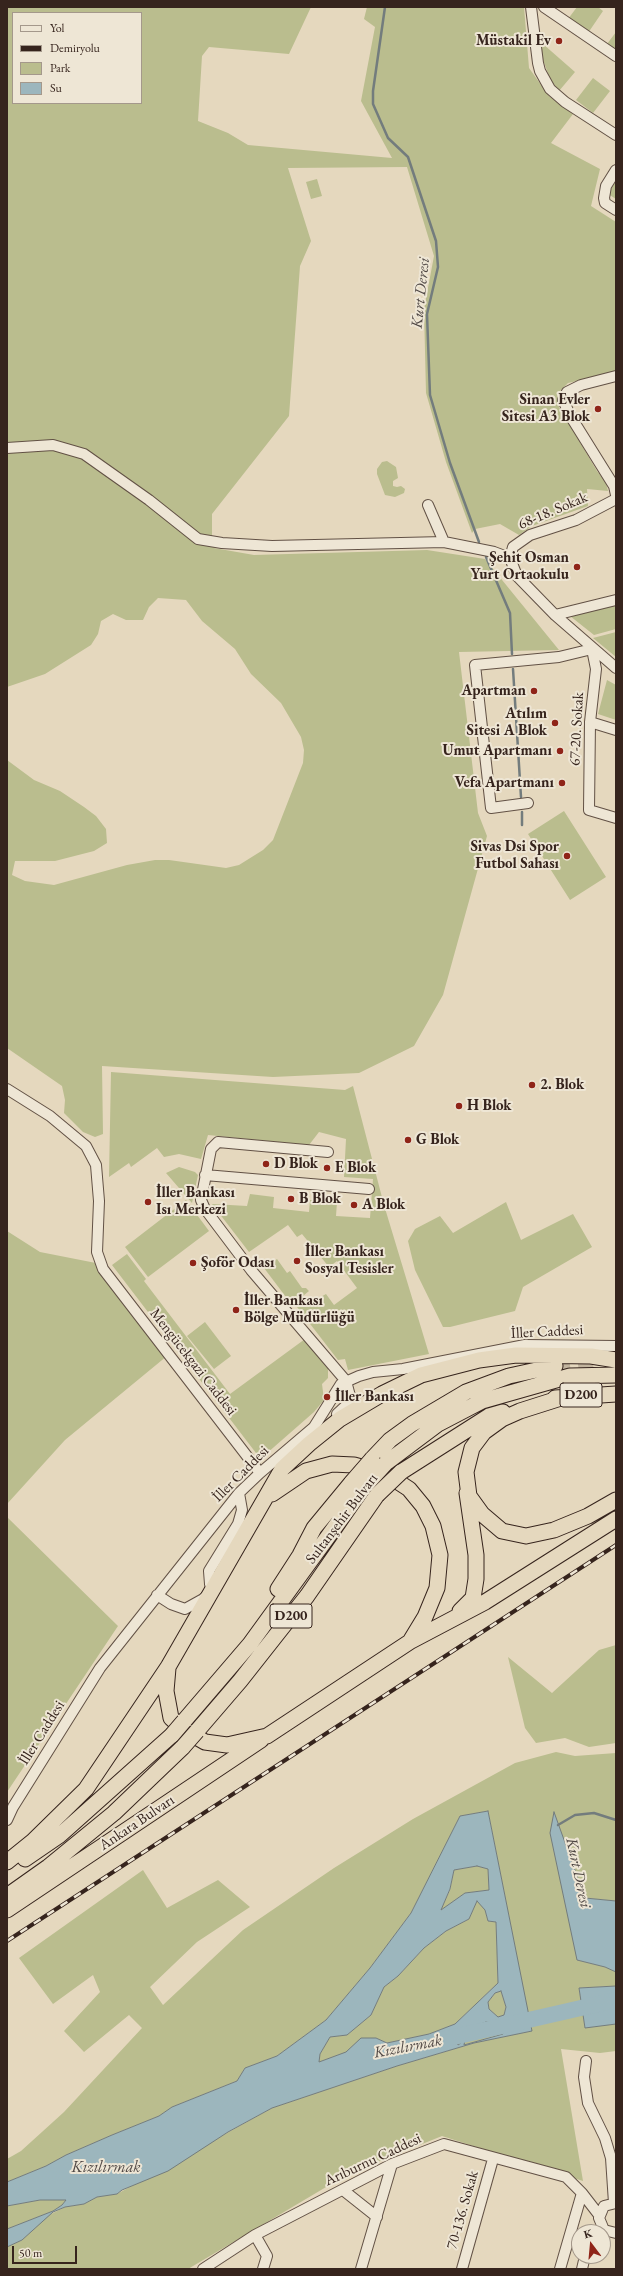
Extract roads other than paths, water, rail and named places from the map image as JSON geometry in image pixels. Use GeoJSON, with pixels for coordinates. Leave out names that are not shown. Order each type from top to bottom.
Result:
{"type":"FeatureCollection","features":[{"type":"Feature","properties":{"kind":"highway"},"geometry":{"type":"LineString","coordinates":[[7,1862],[33,1841],[86,1789],[168,1667],[268,1497],[282,1469],[308,1444],[340,1419],[382,1394],[421,1376],[478,1360],[516,1355],[577,1356],[616,1360]]}},
{"type":"Feature","properties":{"kind":"highway"},"geometry":{"type":"LineString","coordinates":[[7,1871],[60,1835],[172,1735],[226,1671],[300,1556],[314,1528],[379,1461],[390,1440],[412,1424],[466,1392],[509,1376],[555,1366]]}},
{"type":"Feature","properties":{"kind":"highway","name":"Sultanşehir Bulvarı"},"geometry":{"type":"LineString","coordinates":[[379,1461],[438,1424],[482,1401],[570,1376],[616,1375]]}},
{"type":"Feature","properties":{"kind":"highway","name":"Sultanşehir Bulvarı"},"geometry":{"type":"LineString","coordinates":[[183,1747],[240,1681],[307,1596],[377,1495],[401,1472],[490,1416],[546,1398],[616,1394]]}},
{"type":"Feature","properties":{"kind":"highway"},"geometry":{"type":"LineString","coordinates":[[564,1397],[520,1411],[502,1419],[484,1432],[472,1448],[466,1472],[469,1496],[482,1514],[502,1530],[526,1536],[554,1530],[588,1516],[616,1500]]}},
{"type":"Feature","properties":{"kind":"highway"},"geometry":{"type":"LineString","coordinates":[[268,1497],[282,1485],[306,1471],[332,1464],[354,1465],[386,1474],[409,1490],[423,1506],[433,1526],[440,1555],[437,1588],[425,1617],[411,1641]]}},
{"type":"Feature","properties":{"kind":"highway"},"geometry":{"type":"LineString","coordinates":[[454,1618],[473,1598],[476,1579],[476,1555],[467,1502],[467,1478]]}},
{"type":"Feature","properties":{"kind":"highway","name":"Ankara Bulvarı"},"geometry":{"type":"LineString","coordinates":[[7,1910],[411,1641],[485,1602],[616,1519]]}},
{"type":"Feature","properties":{"kind":"highway"},"geometry":{"type":"LineString","coordinates":[[168,1667],[166,1691],[171,1718],[184,1730],[205,1742],[227,1745],[267,1736]]}},
{"type":"Feature","properties":{"kind":"highway","name":"Ankara Bulvarı"},"geometry":{"type":"LineString","coordinates":[[7,1896],[48,1868],[114,1813],[183,1747]]}},
{"type":"Feature","properties":{"kind":"street"},"geometry":{"type":"LineString","coordinates":[[531,7],[538,63],[540,71],[550,89],[565,102],[616,135]]}},
{"type":"Feature","properties":{"kind":"street"},"geometry":{"type":"LineString","coordinates":[[544,7],[616,56]]}},
{"type":"Feature","properties":{"kind":"street"},"geometry":{"type":"LineString","coordinates":[[616,170],[605,189],[604,200],[616,210]]}},
{"type":"Feature","properties":{"kind":"street"},"geometry":{"type":"LineString","coordinates":[[615,489],[571,417],[563,400],[567,392],[583,384],[616,376]]}},
{"type":"Feature","properties":{"kind":"street"},"geometry":{"type":"LineString","coordinates":[[7,448],[53,445],[84,454],[149,500],[198,539],[222,543],[272,546],[444,542],[494,552],[510,558],[517,576],[555,615],[592,649],[616,668]]}},
{"type":"Feature","properties":{"kind":"street","name":"68-18. Sokak"},"geometry":{"type":"LineString","coordinates":[[510,558],[513,547],[530,535],[576,520],[616,499]]}},
{"type":"Feature","properties":{"kind":"street"},"geometry":{"type":"LineString","coordinates":[[428,505],[444,542]]}},
{"type":"Feature","properties":{"kind":"street"},"geometry":{"type":"LineString","coordinates":[[555,615],[616,600]]}},
{"type":"Feature","properties":{"kind":"street"},"geometry":{"type":"LineString","coordinates":[[528,803],[490,808],[475,665],[559,657],[592,649]]}},
{"type":"Feature","properties":{"kind":"street","name":"67-20. Sokak"},"geometry":{"type":"LineString","coordinates":[[592,649],[596,670],[590,722],[589,810],[616,818]]}},
{"type":"Feature","properties":{"kind":"street"},"geometry":{"type":"LineString","coordinates":[[590,722],[616,730]]}},
{"type":"Feature","properties":{"kind":"street","name":"Mengücekgazi Caddesi"},"geometry":{"type":"LineString","coordinates":[[7,1089],[50,1116],[86,1146],[96,1164],[98,1201],[97,1252],[103,1269],[260,1473]]}},
{"type":"Feature","properties":{"kind":"street"},"geometry":{"type":"LineString","coordinates":[[314,1427],[340,1412],[350,1402],[346,1381],[251,1270],[205,1209],[201,1200],[211,1149],[218,1142],[328,1152]]}},
{"type":"Feature","properties":{"kind":"street"},"geometry":{"type":"LineString","coordinates":[[205,1175],[369,1189]]}},
{"type":"Feature","properties":{"kind":"street","name":"İller Caddesi"},"geometry":{"type":"LineString","coordinates":[[7,1820],[13,1807],[100,1668],[239,1493],[314,1427],[328,1408],[337,1387],[346,1381],[373,1372],[403,1369],[526,1346],[616,1346]]}},
{"type":"Feature","properties":{"kind":"street"},"geometry":{"type":"LineString","coordinates":[[157,1595],[171,1604],[185,1609],[203,1600],[213,1591],[210,1584],[209,1571],[238,1524],[242,1510],[239,1493]]}},
{"type":"Feature","properties":{"kind":"street"},"geometry":{"type":"LineString","coordinates":[[586,2061],[584,2077],[588,2103],[602,2131],[611,2158],[615,2203],[606,2205],[597,2224]]}},
{"type":"Feature","properties":{"kind":"street","name":"Arıburnu Caddesi"},"geometry":{"type":"LineString","coordinates":[[203,2269],[255,2235],[392,2164],[444,2144],[493,2159],[566,2177],[582,2193],[606,2231],[616,2233]]}},
{"type":"Feature","properties":{"kind":"street","name":"70-136. Sokak"},"geometry":{"type":"LineString","coordinates":[[462,2269],[493,2159]]}},
{"type":"Feature","properties":{"kind":"street"},"geometry":{"type":"LineString","coordinates":[[361,2269],[392,2164]]}},
{"type":"Feature","properties":{"kind":"street"},"geometry":{"type":"LineString","coordinates":[[343,2190],[377,2217]]}},
{"type":"Feature","properties":{"kind":"street"},"geometry":{"type":"LineString","coordinates":[[560,2269],[582,2193]]}},
{"type":"Feature","properties":{"kind":"street"},"geometry":{"type":"LineString","coordinates":[[255,2235],[267,2256],[263,2269]]}},
{"type":"Feature","properties":{"kind":"water","name":"Kızılırmak"},"geometry":{"type":"Polygon","coordinates":[[[488,1811],[532,2031],[474,2043],[397,2066],[272,2108],[228,2132],[168,2171],[122,2190],[117,2194],[97,2197],[84,2204],[65,2207],[53,2212],[22,2240],[7,2247],[7,2229],[53,2211],[62,2205],[66,2200],[40,2200],[7,2206],[7,2182],[46,2166],[66,2155],[112,2135],[159,2116],[172,2107],[237,2081],[245,2068],[277,2056],[326,2020],[370,1968],[411,1913],[460,1816],[488,1811]],[[477,1866],[454,1870],[450,1889],[441,1910],[465,1893],[489,1890],[488,1869],[477,1866]],[[477,1901],[469,1919],[446,1931],[424,1948],[398,1976],[384,1987],[371,2015],[347,2035],[330,2037],[320,2054],[319,2062],[346,2052],[361,2038],[376,2038],[387,2043],[429,2034],[455,2024],[498,1983],[496,1922],[488,1921],[485,1910],[477,1901]],[[501,1991],[495,1993],[488,2002],[489,2009],[498,2017],[504,2015],[506,2007],[501,1991]],[[486,2022],[452,2035],[458,2045],[465,2040],[464,2045],[503,2034],[502,2023],[486,2022]]]}},
{"type":"Feature","properties":{"kind":"water"},"geometry":{"type":"Polygon","coordinates":[[[554,1812],[585,1898],[616,1901],[616,1972],[605,1967],[577,1960],[550,1833],[554,1812]]]}},
{"type":"Feature","properties":{"kind":"water"},"geometry":{"type":"Polygon","coordinates":[[[616,1986],[616,2024],[585,2028],[579,1988],[616,1986]]]}},
{"type":"Feature","properties":{"kind":"waterway","name":"Kurt Deresi"},"geometry":{"type":"LineString","coordinates":[[385,7],[373,91],[373,104],[388,138],[408,157],[436,241],[438,267],[427,314],[430,395],[450,463],[479,542]]}},
{"type":"Feature","properties":{"kind":"waterway","name":"Kurt Deresi"},"geometry":{"type":"LineString","coordinates":[[486,557],[510,613],[512,654]]}},
{"type":"Feature","properties":{"kind":"waterway","name":"Kurt Deresi"},"geometry":{"type":"LineString","coordinates":[[513,669],[521,797]]}},
{"type":"Feature","properties":{"kind":"waterway","name":"Kurt Deresi"},"geometry":{"type":"LineString","coordinates":[[522,812],[522,825]]}},
{"type":"Feature","properties":{"kind":"waterway","name":"Kurt Deresi"},"geometry":{"type":"LineString","coordinates":[[558,1825],[575,1815],[594,1813],[616,1820]]}},
{"type":"Feature","properties":{"kind":"waterway","name":"Kızılırmak"},"geometry":{"type":"LineString","coordinates":[[432,2042],[616,2000]]}},
{"type":"Feature","properties":{"kind":"tunnel"},"geometry":{"type":"LineString","coordinates":[[555,1366],[595,1361]]}},
{"type":"Feature","properties":{"kind":"railway"},"geometry":{"type":"LineString","coordinates":[[7,1941],[616,1545]]}},
{"type":"Feature","properties":{"kind":"place","name":"Müstakil Ev"},"geometry":{"type":"Point","coordinates":[559,41]}},
{"type":"Feature","properties":{"kind":"place","name":"Sinan Evler Sitesi A3 Blok"},"geometry":{"type":"Point","coordinates":[598,409]}},
{"type":"Feature","properties":{"kind":"place","name":"Şehit Osman Yurt Ortaokulu"},"geometry":{"type":"Point","coordinates":[577,567]}},
{"type":"Feature","properties":{"kind":"place","name":"Apartman"},"geometry":{"type":"Point","coordinates":[534,691]}},
{"type":"Feature","properties":{"kind":"place","name":"Atılım Sitesi A Blok"},"geometry":{"type":"Point","coordinates":[555,723]}},
{"type":"Feature","properties":{"kind":"place","name":"Umut Apartmanı"},"geometry":{"type":"Point","coordinates":[560,751]}},
{"type":"Feature","properties":{"kind":"place","name":"Vefa Apartmanı"},"geometry":{"type":"Point","coordinates":[562,783]}},
{"type":"Feature","properties":{"kind":"place","name":"Sivas Dsi Spor Futbol Sahası"},"geometry":{"type":"Point","coordinates":[567,856]}},
{"type":"Feature","properties":{"kind":"place","name":"2. Blok"},"geometry":{"type":"Point","coordinates":[532,1085]}},
{"type":"Feature","properties":{"kind":"place","name":"H Blok"},"geometry":{"type":"Point","coordinates":[459,1106]}},
{"type":"Feature","properties":{"kind":"place","name":"G Blok"},"geometry":{"type":"Point","coordinates":[408,1140]}},
{"type":"Feature","properties":{"kind":"place","name":"D Blok"},"geometry":{"type":"Point","coordinates":[266,1164]}},
{"type":"Feature","properties":{"kind":"place","name":"E Blok"},"geometry":{"type":"Point","coordinates":[327,1168]}},
{"type":"Feature","properties":{"kind":"place","name":"B Blok"},"geometry":{"type":"Point","coordinates":[291,1199]}},
{"type":"Feature","properties":{"kind":"place","name":"İller Bankası Isı Merkezi"},"geometry":{"type":"Point","coordinates":[148,1202]}},
{"type":"Feature","properties":{"kind":"place","name":"A Blok"},"geometry":{"type":"Point","coordinates":[354,1205]}},
{"type":"Feature","properties":{"kind":"place","name":"İller Bankası Sosyal Tesisler"},"geometry":{"type":"Point","coordinates":[297,1261]}},
{"type":"Feature","properties":{"kind":"place","name":"Şoför Odası"},"geometry":{"type":"Point","coordinates":[193,1263]}},
{"type":"Feature","properties":{"kind":"place","name":"İller Bankası Bölge Müdürlüğü"},"geometry":{"type":"Point","coordinates":[236,1310]}},
{"type":"Feature","properties":{"kind":"place","name":"İller Bankası"},"geometry":{"type":"Point","coordinates":[327,1397]}}]}
